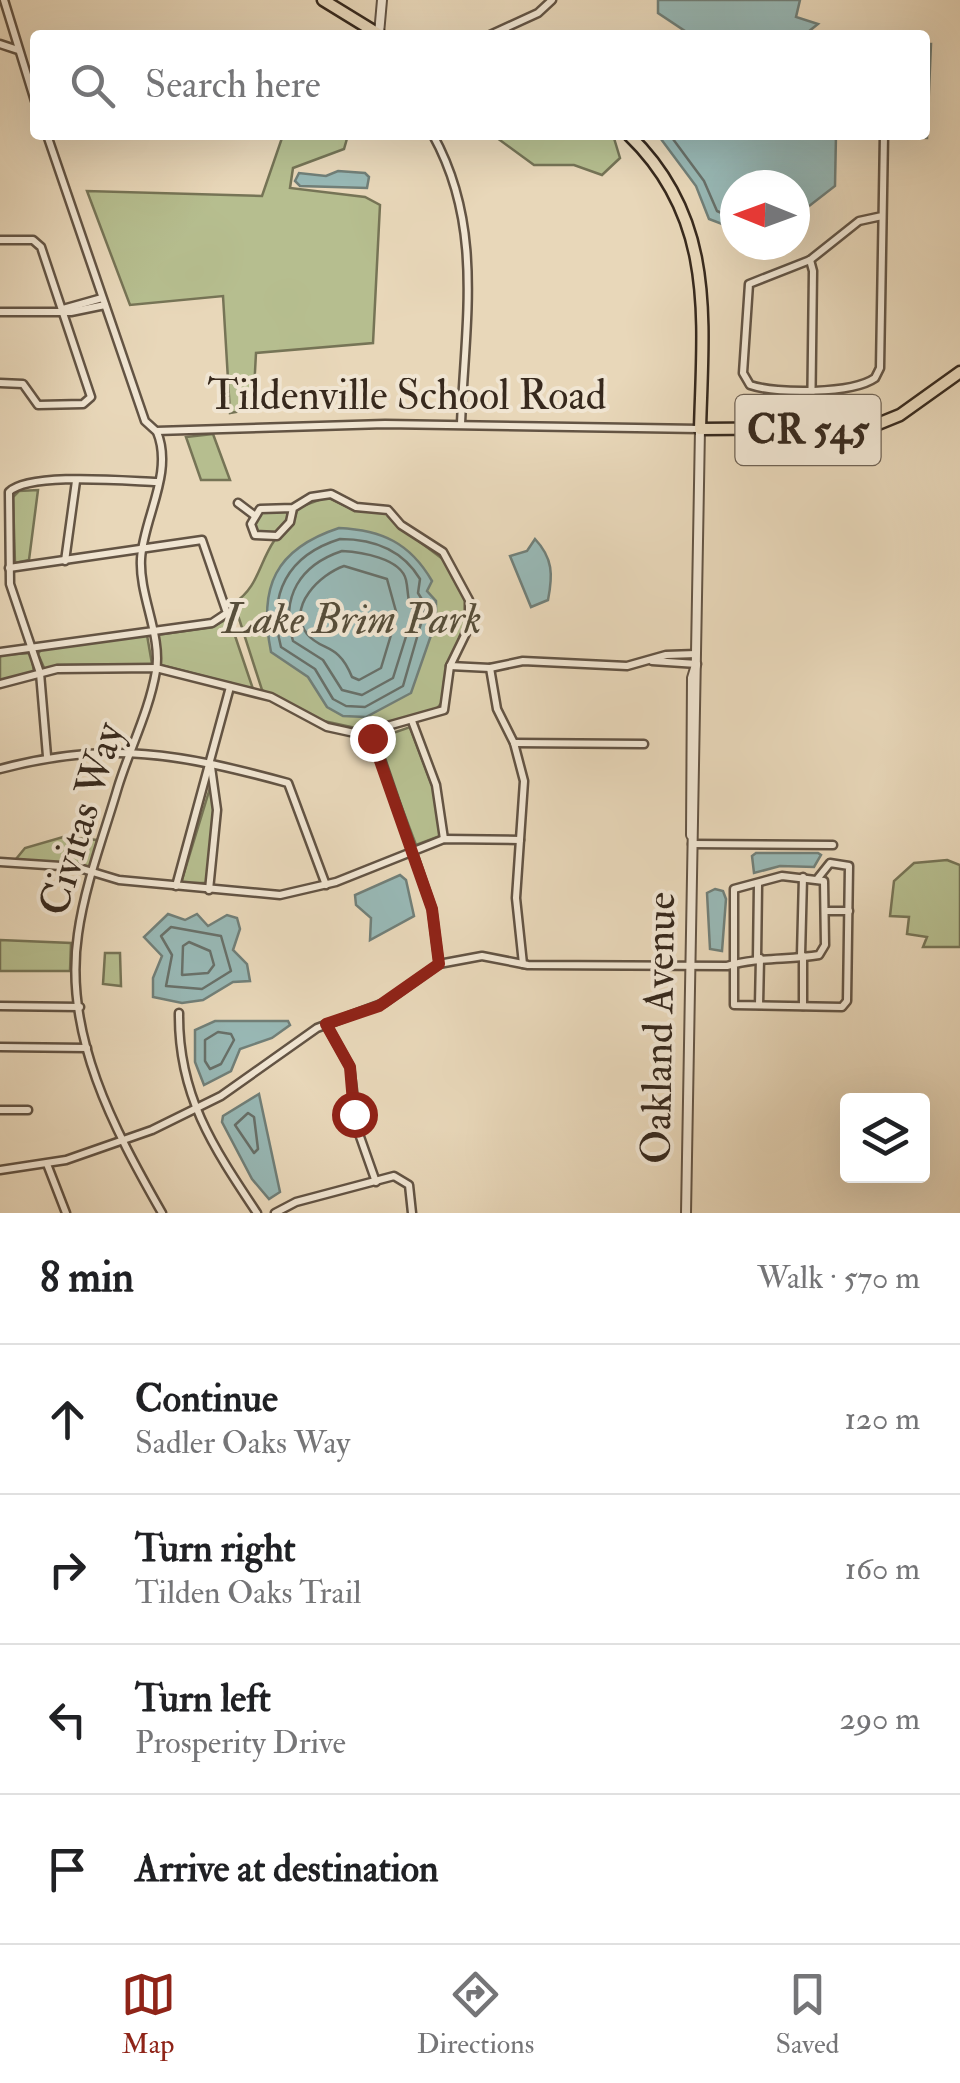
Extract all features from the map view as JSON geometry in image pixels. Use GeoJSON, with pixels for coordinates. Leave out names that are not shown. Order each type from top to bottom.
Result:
{"type":"FeatureCollection","features":[{"type":"Feature","properties":{"kind":"main road"},"geometry":{"type":"LineString","coordinates":[[323,0],[371,30]]}},
{"type":"Feature","properties":{"kind":"main road"},"geometry":{"type":"LineString","coordinates":[[633,140],[677,198],[696,249],[702,313],[700,429]]}},
{"type":"Feature","properties":{"kind":"main road","name":"Tildenville School Road"},"geometry":{"type":"LineString","coordinates":[[700,429],[856,430],[888,421],[960,372]]}},
{"type":"Feature","properties":{"kind":"street"},"geometry":{"type":"LineString","coordinates":[[4,0],[30,85]]}},
{"type":"Feature","properties":{"kind":"street"},"geometry":{"type":"LineString","coordinates":[[379,30],[382,0]]}},
{"type":"Feature","properties":{"kind":"street"},"geometry":{"type":"LineString","coordinates":[[501,30],[538,13],[552,0]]}},
{"type":"Feature","properties":{"kind":"street"},"geometry":{"type":"LineString","coordinates":[[0,44],[18,50]]}},
{"type":"Feature","properties":{"kind":"street","name":"Tildenville School Road"},"geometry":{"type":"LineString","coordinates":[[49,140],[145,421],[156,431],[462,424],[700,429]]}},
{"type":"Feature","properties":{"kind":"street"},"geometry":{"type":"LineString","coordinates":[[436,140],[454,174],[468,230],[462,424]]}},
{"type":"Feature","properties":{"kind":"street"},"geometry":{"type":"LineString","coordinates":[[882,216],[859,221],[810,260],[748,284],[743,373],[746,381],[759,388],[813,390],[869,382],[880,368],[884,140]]}},
{"type":"Feature","properties":{"kind":"street"},"geometry":{"type":"LineString","coordinates":[[0,240],[33,240],[41,248],[90,391],[88,402],[38,405],[23,384],[0,383]]}},
{"type":"Feature","properties":{"kind":"street"},"geometry":{"type":"LineString","coordinates":[[810,260],[814,271],[811,430]]}},
{"type":"Feature","properties":{"kind":"street"},"geometry":{"type":"LineString","coordinates":[[0,312],[62,310],[104,302]]}},
{"type":"Feature","properties":{"kind":"street","name":"Oakland Avenue"},"geometry":{"type":"LineString","coordinates":[[686,1213],[700,429]]}},
{"type":"Feature","properties":{"kind":"street","name":"Civitas Way"},"geometry":{"type":"LineString","coordinates":[[156,431],[161,446],[142,552],[141,592],[156,668],[77,937],[86,1048],[122,1142],[162,1213]]}},
{"type":"Feature","properties":{"kind":"street"},"geometry":{"type":"LineString","coordinates":[[47,756],[40,673],[9,568],[5,492],[23,484],[76,480],[157,482]]}},
{"type":"Feature","properties":{"kind":"street"},"geometry":{"type":"LineString","coordinates":[[66,562],[76,480]]}},
{"type":"Feature","properties":{"kind":"street"},"geometry":{"type":"LineString","coordinates":[[0,684],[66,668],[156,668],[277,700],[328,726],[372,734],[444,710],[450,666],[464,639],[470,614],[463,584],[443,552],[400,526],[388,510],[356,506],[331,494],[311,497],[292,508],[267,508],[254,515]]}},
{"type":"Feature","properties":{"kind":"street"},"geometry":{"type":"LineString","coordinates":[[238,503],[254,515]]}},
{"type":"Feature","properties":{"kind":"street"},"geometry":{"type":"LineString","coordinates":[[254,515],[252,530],[268,539],[285,530],[292,508]]}},
{"type":"Feature","properties":{"kind":"street"},"geometry":{"type":"LineString","coordinates":[[0,652],[212,622],[227,614],[202,540],[142,552],[9,568]]}},
{"type":"Feature","properties":{"kind":"street"},"geometry":{"type":"LineString","coordinates":[[450,666],[490,668],[523,661],[627,666],[696,659]]}},
{"type":"Feature","properties":{"kind":"street"},"geometry":{"type":"LineString","coordinates":[[490,668],[497,709],[514,743],[524,781],[516,898],[523,964]]}},
{"type":"Feature","properties":{"kind":"street"},"geometry":{"type":"LineString","coordinates":[[176,886],[230,686]]}},
{"type":"Feature","properties":{"kind":"street"},"geometry":{"type":"LineString","coordinates":[[412,721],[436,785],[444,839]]}},
{"type":"Feature","properties":{"kind":"street"},"geometry":{"type":"LineString","coordinates":[[372,734],[432,909],[439,964]]}},
{"type":"Feature","properties":{"kind":"street"},"geometry":{"type":"LineString","coordinates":[[514,743],[644,744]]}},
{"type":"Feature","properties":{"kind":"street"},"geometry":{"type":"LineString","coordinates":[[0,769],[47,756],[132,750],[290,784],[326,884]]}},
{"type":"Feature","properties":{"kind":"street"},"geometry":{"type":"LineString","coordinates":[[209,890],[218,810],[210,766]]}},
{"type":"Feature","properties":{"kind":"street"},"geometry":{"type":"LineString","coordinates":[[0,862],[94,872],[119,880],[280,896],[369,870],[444,839],[520,840]]}},
{"type":"Feature","properties":{"kind":"street"},"geometry":{"type":"LineString","coordinates":[[692,844],[833,845]]}},
{"type":"Feature","properties":{"kind":"street"},"geometry":{"type":"LineString","coordinates":[[0,1170],[47,1164],[122,1142],[196,1109],[326,1024],[379,1006],[439,964],[482,956],[523,964],[734,964],[823,950],[826,887],[818,878],[802,876],[758,883],[734,890],[734,964],[734,1005],[842,1007],[847,1001],[849,866],[830,862],[818,878]]}},
{"type":"Feature","properties":{"kind":"street"},"geometry":{"type":"LineString","coordinates":[[802,876],[803,1006]]}},
{"type":"Feature","properties":{"kind":"street"},"geometry":{"type":"LineString","coordinates":[[758,883],[759,1006]]}},
{"type":"Feature","properties":{"kind":"street"},"geometry":{"type":"LineString","coordinates":[[825,910],[848,910]]}},
{"type":"Feature","properties":{"kind":"street"},"geometry":{"type":"LineString","coordinates":[[0,1006],[80,1007]]}},
{"type":"Feature","properties":{"kind":"street"},"geometry":{"type":"LineString","coordinates":[[179,1013],[182,1072],[196,1109],[257,1213]]}},
{"type":"Feature","properties":{"kind":"street"},"geometry":{"type":"LineString","coordinates":[[326,1024],[350,1067],[358,1132],[376,1182]]}},
{"type":"Feature","properties":{"kind":"street"},"geometry":{"type":"LineString","coordinates":[[0,1047],[86,1048]]}},
{"type":"Feature","properties":{"kind":"street"},"geometry":{"type":"LineString","coordinates":[[0,1110],[28,1110]]}},
{"type":"Feature","properties":{"kind":"street"},"geometry":{"type":"LineString","coordinates":[[47,1164],[66,1213]]}},
{"type":"Feature","properties":{"kind":"street"},"geometry":{"type":"LineString","coordinates":[[274,1213],[296,1202],[394,1176],[406,1180],[412,1213]]}},
{"type":"Feature","properties":{"kind":"green space"},"geometry":{"type":"Polygon","coordinates":[[[281,140],[347,140],[344,149],[293,168],[290,188],[365,197],[380,205],[373,343],[256,353],[253,409],[230,413],[223,296],[130,305],[87,191],[262,196],[281,140]]]}},
{"type":"Feature","properties":{"kind":"green space"},"geometry":{"type":"Polygon","coordinates":[[[500,140],[615,140],[620,158],[602,175],[574,165],[534,165],[500,140]]]}},
{"type":"Feature","properties":{"kind":"green space"},"geometry":{"type":"Polygon","coordinates":[[[213,434],[230,480],[201,480],[186,437],[213,434]]]}},
{"type":"Feature","properties":{"kind":"green space"},"geometry":{"type":"Polygon","coordinates":[[[38,490],[29,560],[15,563],[13,497],[19,491],[38,490]]]}},
{"type":"Feature","properties":{"kind":"green space","name":"Lake Brim Park"},"geometry":{"type":"Polygon","coordinates":[[[327,497],[354,510],[382,510],[394,516],[400,527],[444,560],[462,589],[468,613],[444,681],[443,701],[434,712],[365,730],[319,720],[262,690],[234,603],[253,583],[274,541],[294,520],[297,508],[327,497]]]}},
{"type":"Feature","properties":{"kind":"green space"},"geometry":{"type":"Polygon","coordinates":[[[287,510],[290,518],[277,534],[257,533],[254,525],[261,513],[287,510]]]}},
{"type":"Feature","properties":{"kind":"green space"},"geometry":{"type":"Polygon","coordinates":[[[229,618],[253,689],[161,665],[157,635],[212,627],[229,618]]]}},
{"type":"Feature","properties":{"kind":"green space"},"geometry":{"type":"Polygon","coordinates":[[[147,635],[152,664],[57,665],[45,670],[38,654],[41,649],[147,635]]]}},
{"type":"Feature","properties":{"kind":"green space"},"geometry":{"type":"Polygon","coordinates":[[[31,653],[34,672],[0,682],[0,655],[31,653]]]}},
{"type":"Feature","properties":{"kind":"green space"},"geometry":{"type":"Polygon","coordinates":[[[410,727],[434,791],[440,836],[416,845],[376,739],[410,727]]]}},
{"type":"Feature","properties":{"kind":"green space"},"geometry":{"type":"Polygon","coordinates":[[[210,788],[215,810],[207,883],[181,883],[210,788]]]}},
{"type":"Feature","properties":{"kind":"green space"},"geometry":{"type":"Polygon","coordinates":[[[63,837],[97,840],[92,868],[16,859],[25,848],[63,837]]]}},
{"type":"Feature","properties":{"kind":"green space"},"geometry":{"type":"Polygon","coordinates":[[[947,860],[960,865],[960,947],[923,947],[927,937],[907,934],[909,917],[890,916],[894,881],[914,863],[947,860]]]}},
{"type":"Feature","properties":{"kind":"green space"},"geometry":{"type":"Polygon","coordinates":[[[0,940],[71,943],[70,971],[0,971],[0,940]]]}},
{"type":"Feature","properties":{"kind":"green space"},"geometry":{"type":"Polygon","coordinates":[[[105,953],[120,953],[121,986],[103,984],[105,953]]]}},
{"type":"Feature","properties":{"kind":"water"},"geometry":{"type":"Polygon","coordinates":[[[658,0],[800,0],[796,17],[818,24],[810,30],[684,30],[658,13],[658,0]]]}},
{"type":"Feature","properties":{"kind":"water"},"geometry":{"type":"Polygon","coordinates":[[[662,140],[836,140],[835,186],[810,205],[810,170],[720,170],[720,223],[709,219],[696,186],[662,140]]]}},
{"type":"Feature","properties":{"kind":"water"},"geometry":{"type":"Polygon","coordinates":[[[338,171],[365,173],[369,177],[367,188],[300,186],[295,181],[299,173],[326,176],[338,171]]]}},
{"type":"Feature","properties":{"kind":"water","name":"Lake Brim Park"},"geometry":{"type":"Polygon","coordinates":[[[339,528],[382,536],[404,548],[432,581],[427,591],[436,601],[436,621],[411,693],[366,717],[343,716],[327,707],[308,677],[271,652],[267,608],[276,574],[300,547],[339,528]]]}},
{"type":"Feature","properties":{"kind":"water"},"geometry":{"type":"Polygon","coordinates":[[[535,539],[548,560],[551,583],[548,600],[531,607],[510,556],[527,551],[535,539]]]}},
{"type":"Feature","properties":{"kind":"water"},"geometry":{"type":"Polygon","coordinates":[[[821,855],[814,867],[780,866],[754,873],[752,856],[821,855]]]}},
{"type":"Feature","properties":{"kind":"water"},"geometry":{"type":"Polygon","coordinates":[[[400,875],[406,880],[414,916],[370,940],[371,918],[356,905],[355,895],[400,875]]]}},
{"type":"Feature","properties":{"kind":"water"},"geometry":{"type":"Polygon","coordinates":[[[723,891],[726,899],[722,951],[710,949],[707,893],[723,891]]]}},
{"type":"Feature","properties":{"kind":"water"},"geometry":{"type":"Polygon","coordinates":[[[168,914],[185,920],[197,914],[208,926],[227,915],[237,918],[240,929],[233,950],[247,964],[250,981],[233,982],[203,1000],[182,1003],[153,997],[153,978],[162,956],[144,937],[168,914]]]}},
{"type":"Feature","properties":{"kind":"water"},"geometry":{"type":"Polygon","coordinates":[[[215,1021],[288,1021],[290,1025],[272,1038],[240,1049],[231,1071],[204,1085],[195,1062],[195,1030],[215,1021]]]}},
{"type":"Feature","properties":{"kind":"water"},"geometry":{"type":"Polygon","coordinates":[[[259,1094],[280,1192],[269,1199],[252,1179],[222,1122],[223,1116],[259,1094]]]}},
{"type":"Feature","properties":{"kind":"route"},"geometry":{"type":"LineString","coordinates":[[354,1114],[350,1067],[326,1024],[350,1012],[379,1006],[439,964],[432,909],[372,738]]}}]}
